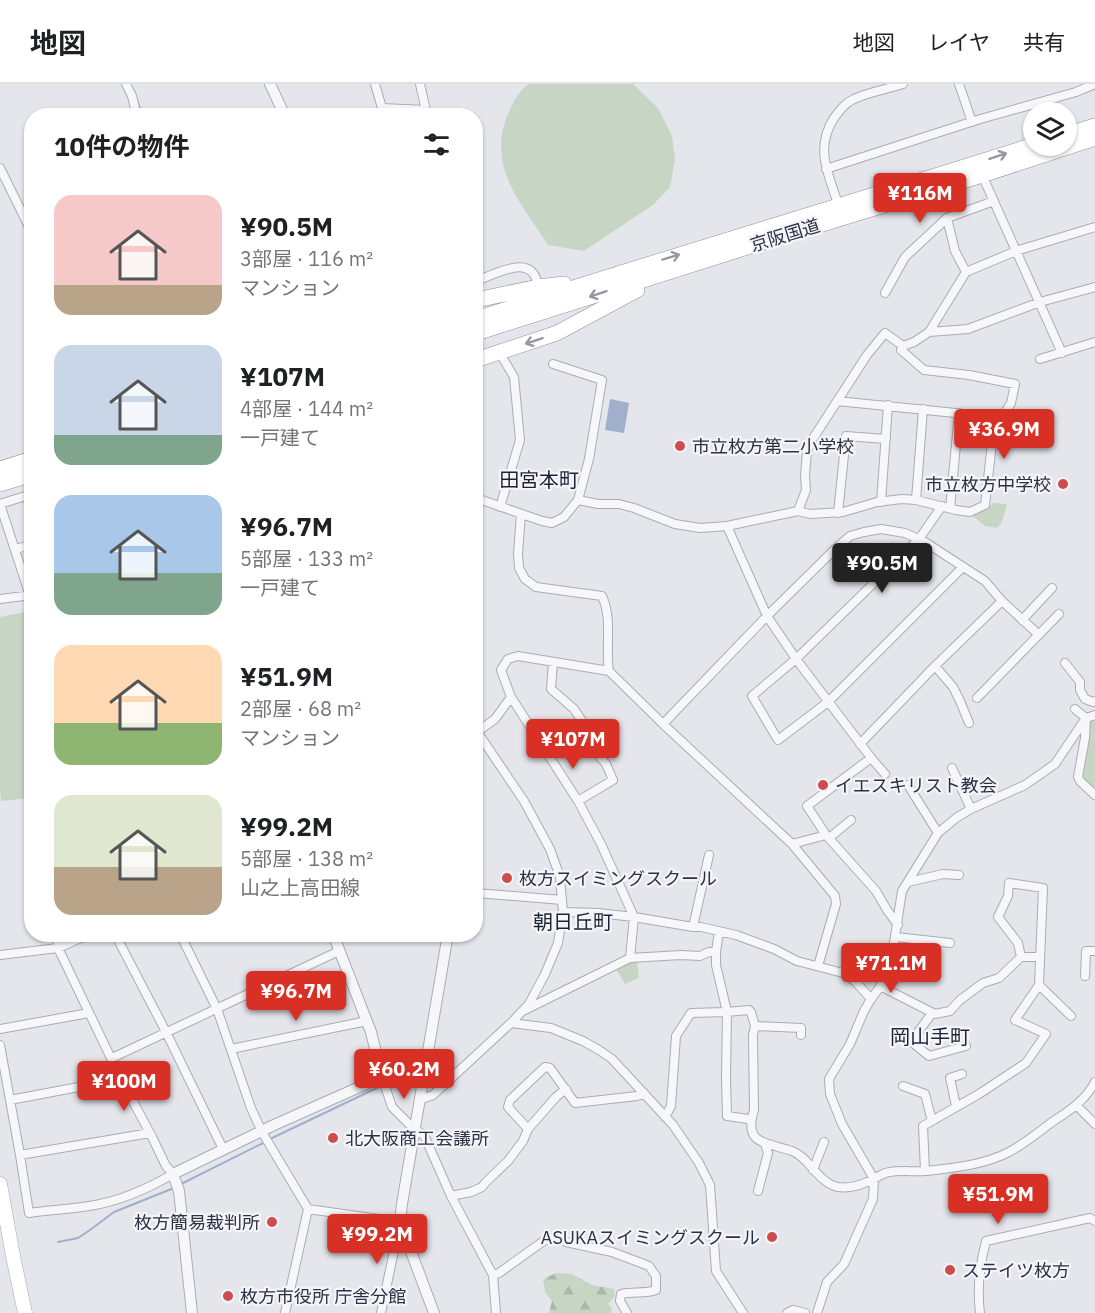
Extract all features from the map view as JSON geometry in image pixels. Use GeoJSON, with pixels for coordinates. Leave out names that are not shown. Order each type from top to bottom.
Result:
{"type":"FeatureCollection","features":[{"type":"Feature","properties":{"kind":"highway"},"geometry":{"type":"LineString","coordinates":[[1077,132],[1095,126]]}},
{"type":"Feature","properties":{"kind":"highway","name":"京阪国道"},"geometry":{"type":"LineString","coordinates":[[483,331],[1095,138]]}},
{"type":"Feature","properties":{"kind":"highway","name":"京阪国道"},"geometry":{"type":"LineString","coordinates":[[483,317],[1023,148]]}},
{"type":"Feature","properties":{"kind":"highway"},"geometry":{"type":"LineString","coordinates":[[483,358],[557,333],[633,291],[713,266],[760,243]]}},
{"type":"Feature","properties":{"kind":"highway"},"geometry":{"type":"LineString","coordinates":[[483,299],[538,287],[593,281]]}},
{"type":"Feature","properties":{"kind":"highway"},"geometry":{"type":"LineString","coordinates":[[0,469],[24,462]]}},
{"type":"Feature","properties":{"kind":"highway"},"geometry":{"type":"LineString","coordinates":[[0,484],[24,476]]}},
{"type":"Feature","properties":{"kind":"main road"},"geometry":{"type":"LineString","coordinates":[[0,1184],[25,1313]]}},
{"type":"Feature","properties":{"kind":"street"},"geometry":{"type":"LineString","coordinates":[[126,84],[135,108]]}},
{"type":"Feature","properties":{"kind":"street"},"geometry":{"type":"LineString","coordinates":[[270,84],[281,108]]}},
{"type":"Feature","properties":{"kind":"street"},"geometry":{"type":"LineString","coordinates":[[375,84],[382,108]]}},
{"type":"Feature","properties":{"kind":"street"},"geometry":{"type":"LineString","coordinates":[[420,84],[425,108]]}},
{"type":"Feature","properties":{"kind":"street"},"geometry":{"type":"LineString","coordinates":[[838,207],[823,156],[824,141],[831,123],[841,107],[855,98],[903,84]]}},
{"type":"Feature","properties":{"kind":"street"},"geometry":{"type":"LineString","coordinates":[[959,84],[972,122]]}},
{"type":"Feature","properties":{"kind":"street"},"geometry":{"type":"LineString","coordinates":[[826,169],[972,122],[1076,92],[1095,84]]}},
{"type":"Feature","properties":{"kind":"street"},"geometry":{"type":"LineString","coordinates":[[0,168],[24,217]]}},
{"type":"Feature","properties":{"kind":"street"},"geometry":{"type":"LineString","coordinates":[[982,175],[1062,352]]}},
{"type":"Feature","properties":{"kind":"street"},"geometry":{"type":"LineString","coordinates":[[885,293],[905,257],[947,218],[994,201]]}},
{"type":"Feature","properties":{"kind":"street"},"geometry":{"type":"LineString","coordinates":[[947,218],[955,251],[966,272]]}},
{"type":"Feature","properties":{"kind":"street"},"geometry":{"type":"LineString","coordinates":[[929,333],[966,272],[1016,251],[1095,227]]}},
{"type":"Feature","properties":{"kind":"street"},"geometry":{"type":"LineString","coordinates":[[483,278],[521,266],[531,270],[537,279],[538,287]]}},
{"type":"Feature","properties":{"kind":"street"},"geometry":{"type":"LineString","coordinates":[[903,346],[929,333],[968,329],[1040,302],[1095,287]]}},
{"type":"Feature","properties":{"kind":"street"},"geometry":{"type":"LineString","coordinates":[[798,511],[806,490],[807,451],[812,440],[867,355],[885,333],[903,346]]}},
{"type":"Feature","properties":{"kind":"street"},"geometry":{"type":"LineString","coordinates":[[1040,359],[1095,342]]}},
{"type":"Feature","properties":{"kind":"street"},"geometry":{"type":"LineString","coordinates":[[837,401],[995,417],[1002,417],[1011,403],[1015,384],[969,375],[924,370],[901,350],[903,346]]}},
{"type":"Feature","properties":{"kind":"street"},"geometry":{"type":"LineString","coordinates":[[500,352],[514,377],[520,440],[500,507]]}},
{"type":"Feature","properties":{"kind":"street"},"geometry":{"type":"LineString","coordinates":[[483,501],[552,523],[564,517],[578,500],[589,459],[602,380],[553,363]]}},
{"type":"Feature","properties":{"kind":"street"},"geometry":{"type":"LineString","coordinates":[[881,502],[888,405]]}},
{"type":"Feature","properties":{"kind":"street"},"geometry":{"type":"LineString","coordinates":[[916,500],[923,409]]}},
{"type":"Feature","properties":{"kind":"street"},"geometry":{"type":"LineString","coordinates":[[958,413],[946,507],[920,539],[796,659],[752,696],[778,740],[828,702],[963,567]]}},
{"type":"Feature","properties":{"kind":"street"},"geometry":{"type":"LineString","coordinates":[[578,500],[598,504],[619,504],[675,524],[700,528],[727,526],[798,511],[810,514],[838,513],[877,502],[902,499],[970,512],[986,505],[995,417]]}},
{"type":"Feature","properties":{"kind":"street"},"geometry":{"type":"LineString","coordinates":[[838,513],[846,436],[886,439]]}},
{"type":"Feature","properties":{"kind":"street"},"geometry":{"type":"LineString","coordinates":[[24,496],[0,504],[24,575]]}},
{"type":"Feature","properties":{"kind":"street"},"geometry":{"type":"LineString","coordinates":[[521,514],[518,554],[519,568],[525,579],[536,587],[602,596],[609,619],[607,658],[609,671]]}},
{"type":"Feature","properties":{"kind":"street"},"geometry":{"type":"LineString","coordinates":[[727,526],[767,616],[828,702],[885,774]]}},
{"type":"Feature","properties":{"kind":"street"},"geometry":{"type":"LineString","coordinates":[[663,724],[767,616],[850,536],[881,529],[905,533],[920,539],[985,581],[1002,601],[1038,634]]}},
{"type":"Feature","properties":{"kind":"street"},"geometry":{"type":"LineString","coordinates":[[15,549],[24,547]]}},
{"type":"Feature","properties":{"kind":"street"},"geometry":{"type":"LineString","coordinates":[[1022,620],[1052,588]]}},
{"type":"Feature","properties":{"kind":"street"},"geometry":{"type":"LineString","coordinates":[[0,599],[24,597]]}},
{"type":"Feature","properties":{"kind":"street"},"geometry":{"type":"LineString","coordinates":[[861,744],[934,666],[1002,601]]}},
{"type":"Feature","properties":{"kind":"street"},"geometry":{"type":"LineString","coordinates":[[977,698],[1059,614]]}},
{"type":"Feature","properties":{"kind":"street"},"geometry":{"type":"LineString","coordinates":[[630,958],[634,916],[602,844],[578,801],[511,697],[501,670],[508,659],[518,656],[609,671],[792,844],[835,896],[836,904],[818,966]]}},
{"type":"Feature","properties":{"kind":"street"},"geometry":{"type":"LineString","coordinates":[[553,662],[551,689],[574,709],[588,730],[593,749],[606,764],[612,780],[578,801]]}},
{"type":"Feature","properties":{"kind":"street"},"geometry":{"type":"LineString","coordinates":[[1065,663],[1080,682],[1080,690],[1085,699],[1095,701]]}},
{"type":"Feature","properties":{"kind":"street"},"geometry":{"type":"LineString","coordinates":[[934,666],[953,687],[969,723]]}},
{"type":"Feature","properties":{"kind":"street"},"geometry":{"type":"LineString","coordinates":[[483,727],[495,719],[511,697]]}},
{"type":"Feature","properties":{"kind":"street"},"geometry":{"type":"LineString","coordinates":[[1075,709],[1086,718]]}},
{"type":"Feature","properties":{"kind":"street"},"geometry":{"type":"LineString","coordinates":[[818,1313],[827,1282],[844,1264],[873,1199],[874,1179],[842,1124],[830,1094],[829,1079],[850,1044],[864,1011],[889,975],[902,891],[938,833],[971,809],[1025,785],[1055,764],[1086,718],[1095,715]]}},
{"type":"Feature","properties":{"kind":"street"},"geometry":{"type":"LineString","coordinates":[[1086,718],[1078,777],[1094,799]]}},
{"type":"Feature","properties":{"kind":"street"},"geometry":{"type":"LineString","coordinates":[[419,1100],[433,1095],[523,1011],[535,994],[558,943],[563,912],[560,877],[549,849],[524,801],[483,741]]}},
{"type":"Feature","properties":{"kind":"street"},"geometry":{"type":"LineString","coordinates":[[872,758],[807,806],[828,836],[876,891],[898,925]]}},
{"type":"Feature","properties":{"kind":"street"},"geometry":{"type":"LineString","coordinates":[[952,768],[971,809]]}},
{"type":"Feature","properties":{"kind":"street"},"geometry":{"type":"LineString","coordinates":[[908,785],[938,833]]}},
{"type":"Feature","properties":{"kind":"street"},"geometry":{"type":"LineString","coordinates":[[792,844],[828,836],[851,820]]}},
{"type":"Feature","properties":{"kind":"street"},"geometry":{"type":"LineString","coordinates":[[693,927],[709,855]]}},
{"type":"Feature","properties":{"kind":"street"},"geometry":{"type":"LineString","coordinates":[[908,882],[943,874],[959,875]]}},
{"type":"Feature","properties":{"kind":"street"},"geometry":{"type":"LineString","coordinates":[[925,1171],[923,1126],[1026,1064],[1046,1034],[1015,1020],[1039,985],[1043,888],[1009,883],[1008,896],[998,917],[1018,943],[1022,957]]}},
{"type":"Feature","properties":{"kind":"street"},"geometry":{"type":"LineString","coordinates":[[483,893],[562,900]]}},
{"type":"Feature","properties":{"kind":"street"},"geometry":{"type":"LineString","coordinates":[[563,912],[634,916],[719,931],[774,949],[796,961],[843,973],[855,981],[871,999]]}},
{"type":"Feature","properties":{"kind":"street"},"geometry":{"type":"LineString","coordinates":[[719,931],[716,965],[728,1012],[727,1116],[751,1121]]}},
{"type":"Feature","properties":{"kind":"street"},"geometry":{"type":"LineString","coordinates":[[896,937],[950,943]]}},
{"type":"Feature","properties":{"kind":"street"},"geometry":{"type":"LineString","coordinates":[[58,942],[58,948],[89,1013],[176,1182],[192,1313]]}},
{"type":"Feature","properties":{"kind":"street"},"geometry":{"type":"LineString","coordinates":[[0,955],[58,948],[72,942]]}},
{"type":"Feature","properties":{"kind":"street"},"geometry":{"type":"LineString","coordinates":[[119,942],[223,1149]]}},
{"type":"Feature","properties":{"kind":"street"},"geometry":{"type":"LineString","coordinates":[[184,942],[217,1009],[251,1108],[265,1137],[308,1209],[285,1313]]}},
{"type":"Feature","properties":{"kind":"street"},"geometry":{"type":"LineString","coordinates":[[336,942],[372,1032],[382,1077],[392,1107],[414,1129],[424,1135],[451,1196],[493,1275],[496,1313]]}},
{"type":"Feature","properties":{"kind":"street"},"geometry":{"type":"LineString","coordinates":[[381,1313],[400,1222],[446,942]]}},
{"type":"Feature","properties":{"kind":"street"},"geometry":{"type":"LineString","coordinates":[[112,1059],[339,951]]}},
{"type":"Feature","properties":{"kind":"street"},"geometry":{"type":"LineString","coordinates":[[1086,976],[1086,951],[1095,951]]}},
{"type":"Feature","properties":{"kind":"street"},"geometry":{"type":"LineString","coordinates":[[523,1011],[630,958],[700,956],[716,952]]}},
{"type":"Feature","properties":{"kind":"street"},"geometry":{"type":"LineString","coordinates":[[880,986],[935,1014],[950,1011],[960,999],[983,982],[999,978],[1022,957],[1040,957]]}},
{"type":"Feature","properties":{"kind":"street"},"geometry":{"type":"LineString","coordinates":[[1039,985],[1071,1016]]}},
{"type":"Feature","properties":{"kind":"street"},"geometry":{"type":"LineString","coordinates":[[665,1117],[671,1106],[675,1036],[691,1013],[752,1012],[755,1026],[753,1035],[754,1110],[751,1121],[753,1135],[765,1144],[798,1154],[828,1182],[840,1187],[852,1187],[888,1172],[925,1171],[975,1164],[1006,1153],[1077,1106],[1095,1082]]}},
{"type":"Feature","properties":{"kind":"street"},"geometry":{"type":"LineString","coordinates":[[0,1029],[89,1013]]}},
{"type":"Feature","properties":{"kind":"street"},"geometry":{"type":"LineString","coordinates":[[932,1013],[913,1043],[930,1056],[966,1046]]}},
{"type":"Feature","properties":{"kind":"street"},"geometry":{"type":"LineString","coordinates":[[231,1049],[367,1021]]}},
{"type":"Feature","properties":{"kind":"street"},"geometry":{"type":"LineString","coordinates":[[512,1023],[551,1028],[583,1041],[612,1059],[665,1117],[699,1163],[710,1185],[716,1271],[738,1311]]}},
{"type":"Feature","properties":{"kind":"street"},"geometry":{"type":"LineString","coordinates":[[755,1026],[801,1028]]}},
{"type":"Feature","properties":{"kind":"street"},"geometry":{"type":"LineString","coordinates":[[0,1045],[30,1213],[96,1204],[156,1184],[176,1182],[223,1149],[265,1137],[274,1125],[426,1059]]}},
{"type":"Feature","properties":{"kind":"street"},"geometry":{"type":"LineString","coordinates":[[528,1129],[508,1107],[510,1100],[545,1067],[550,1068],[575,1102],[637,1096],[644,1093]]}},
{"type":"Feature","properties":{"kind":"street"},"geometry":{"type":"LineString","coordinates":[[956,1106],[950,1078],[962,1074]]}},
{"type":"Feature","properties":{"kind":"street"},"geometry":{"type":"LineString","coordinates":[[10,1100],[122,1079]]}},
{"type":"Feature","properties":{"kind":"street"},"geometry":{"type":"LineString","coordinates":[[903,1086],[925,1094],[932,1121]]}},
{"type":"Feature","properties":{"kind":"street"},"geometry":{"type":"LineString","coordinates":[[451,1196],[482,1187],[508,1161],[523,1141],[528,1129],[566,1089]]}},
{"type":"Feature","properties":{"kind":"street"},"geometry":{"type":"LineString","coordinates":[[1077,1106],[1095,1124]]}},
{"type":"Feature","properties":{"kind":"street"},"geometry":{"type":"LineString","coordinates":[[20,1155],[150,1133]]}},
{"type":"Feature","properties":{"kind":"street"},"geometry":{"type":"LineString","coordinates":[[813,1170],[824,1143]]}},
{"type":"Feature","properties":{"kind":"street"},"geometry":{"type":"LineString","coordinates":[[758,1191],[768,1153],[765,1144]]}},
{"type":"Feature","properties":{"kind":"street"},"geometry":{"type":"LineString","coordinates":[[308,1209],[400,1222]]}},
{"type":"Feature","properties":{"kind":"street"},"geometry":{"type":"LineString","coordinates":[[980,1313],[978,1295],[986,1241],[1090,1218],[1095,1221]]}},
{"type":"Feature","properties":{"kind":"street"},"geometry":{"type":"LineString","coordinates":[[400,1222],[434,1313]]}},
{"type":"Feature","properties":{"kind":"street"},"geometry":{"type":"LineString","coordinates":[[493,1275],[545,1240],[552,1238],[558,1237],[566,1242],[612,1252],[649,1266],[656,1275],[654,1292],[621,1294],[620,1301],[627,1313]]}},
{"type":"Feature","properties":{"kind":"street"},"geometry":{"type":"LineString","coordinates":[[787,1313],[793,1310],[805,1313]]}},
{"type":"Feature","properties":{"kind":"green space"},"geometry":{"type":"Polygon","coordinates":[[[529,84],[633,84],[658,108],[672,136],[675,160],[670,187],[653,205],[584,251],[548,245],[518,199],[504,167],[501,150],[502,133],[514,102],[529,84]]]}},
{"type":"Feature","properties":{"kind":"green space"},"geometry":{"type":"Polygon","coordinates":[[[993,503],[1007,504],[1002,522],[997,528],[985,526],[973,516],[993,503]]]}},
{"type":"Feature","properties":{"kind":"green space"},"geometry":{"type":"Polygon","coordinates":[[[24,612],[24,799],[1,801],[0,788],[0,617],[24,612]]]}},
{"type":"Feature","properties":{"kind":"green space"},"geometry":{"type":"Polygon","coordinates":[[[1095,720],[1095,790],[1081,774],[1090,722],[1095,720]]]}},
{"type":"Feature","properties":{"kind":"green space"},"geometry":{"type":"Polygon","coordinates":[[[637,959],[639,978],[625,984],[615,967],[637,959]]]}},
{"type":"Feature","properties":{"kind":"green space"},"geometry":{"type":"Polygon","coordinates":[[[556,1273],[572,1274],[592,1285],[614,1289],[615,1296],[608,1304],[612,1308],[611,1313],[549,1313],[552,1301],[545,1292],[543,1279],[556,1273]]]}},
{"type":"Feature","properties":{"kind":"water"},"geometry":{"type":"Polygon","coordinates":[[[610,399],[629,403],[624,433],[605,430],[610,399]]]}},
{"type":"Feature","properties":{"kind":"waterway"},"geometry":{"type":"LineString","coordinates":[[137,100],[140,108]]}},
{"type":"Feature","properties":{"kind":"waterway"},"geometry":{"type":"LineString","coordinates":[[270,1139],[381,1086]]}},
{"type":"Feature","properties":{"kind":"waterway"},"geometry":{"type":"LineString","coordinates":[[181,1184],[265,1142]]}},
{"type":"Feature","properties":{"kind":"waterway"},"geometry":{"type":"LineString","coordinates":[[58,1242],[78,1238],[114,1212],[174,1188]]}},
{"type":"Feature","properties":{"kind":"place","name":"市立枚方第二小学校"},"geometry":{"type":"Point","coordinates":[680,446]}},
{"type":"Feature","properties":{"kind":"place","name":"市立枚方中学校"},"geometry":{"type":"Point","coordinates":[1063,484]}},
{"type":"Feature","properties":{"kind":"place","name":"イエスキリスト教会"},"geometry":{"type":"Point","coordinates":[823,785]}},
{"type":"Feature","properties":{"kind":"place","name":"枚方スイミングスクール"},"geometry":{"type":"Point","coordinates":[507,878]}},
{"type":"Feature","properties":{"kind":"place","name":"北大阪商工会議所"},"geometry":{"type":"Point","coordinates":[333,1138]}},
{"type":"Feature","properties":{"kind":"place","name":"枚方簡易裁判所"},"geometry":{"type":"Point","coordinates":[272,1222]}},
{"type":"Feature","properties":{"kind":"place","name":"ASUKAスイミングスクール"},"geometry":{"type":"Point","coordinates":[772,1237]}},
{"type":"Feature","properties":{"kind":"place","name":"ステイツ枚方"},"geometry":{"type":"Point","coordinates":[950,1270]}},
{"type":"Feature","properties":{"kind":"place","name":"枚方市役所 庁舎分館"},"geometry":{"type":"Point","coordinates":[228,1296]}},
{"type":"Feature","properties":{"kind":"district","name":"田宮本町"},"geometry":{"type":"Point","coordinates":[539,479]}},
{"type":"Feature","properties":{"kind":"district","name":"朝日丘町"},"geometry":{"type":"Point","coordinates":[573,921]}},
{"type":"Feature","properties":{"kind":"district","name":"岡山手町"},"geometry":{"type":"Point","coordinates":[930,1036]}}]}
